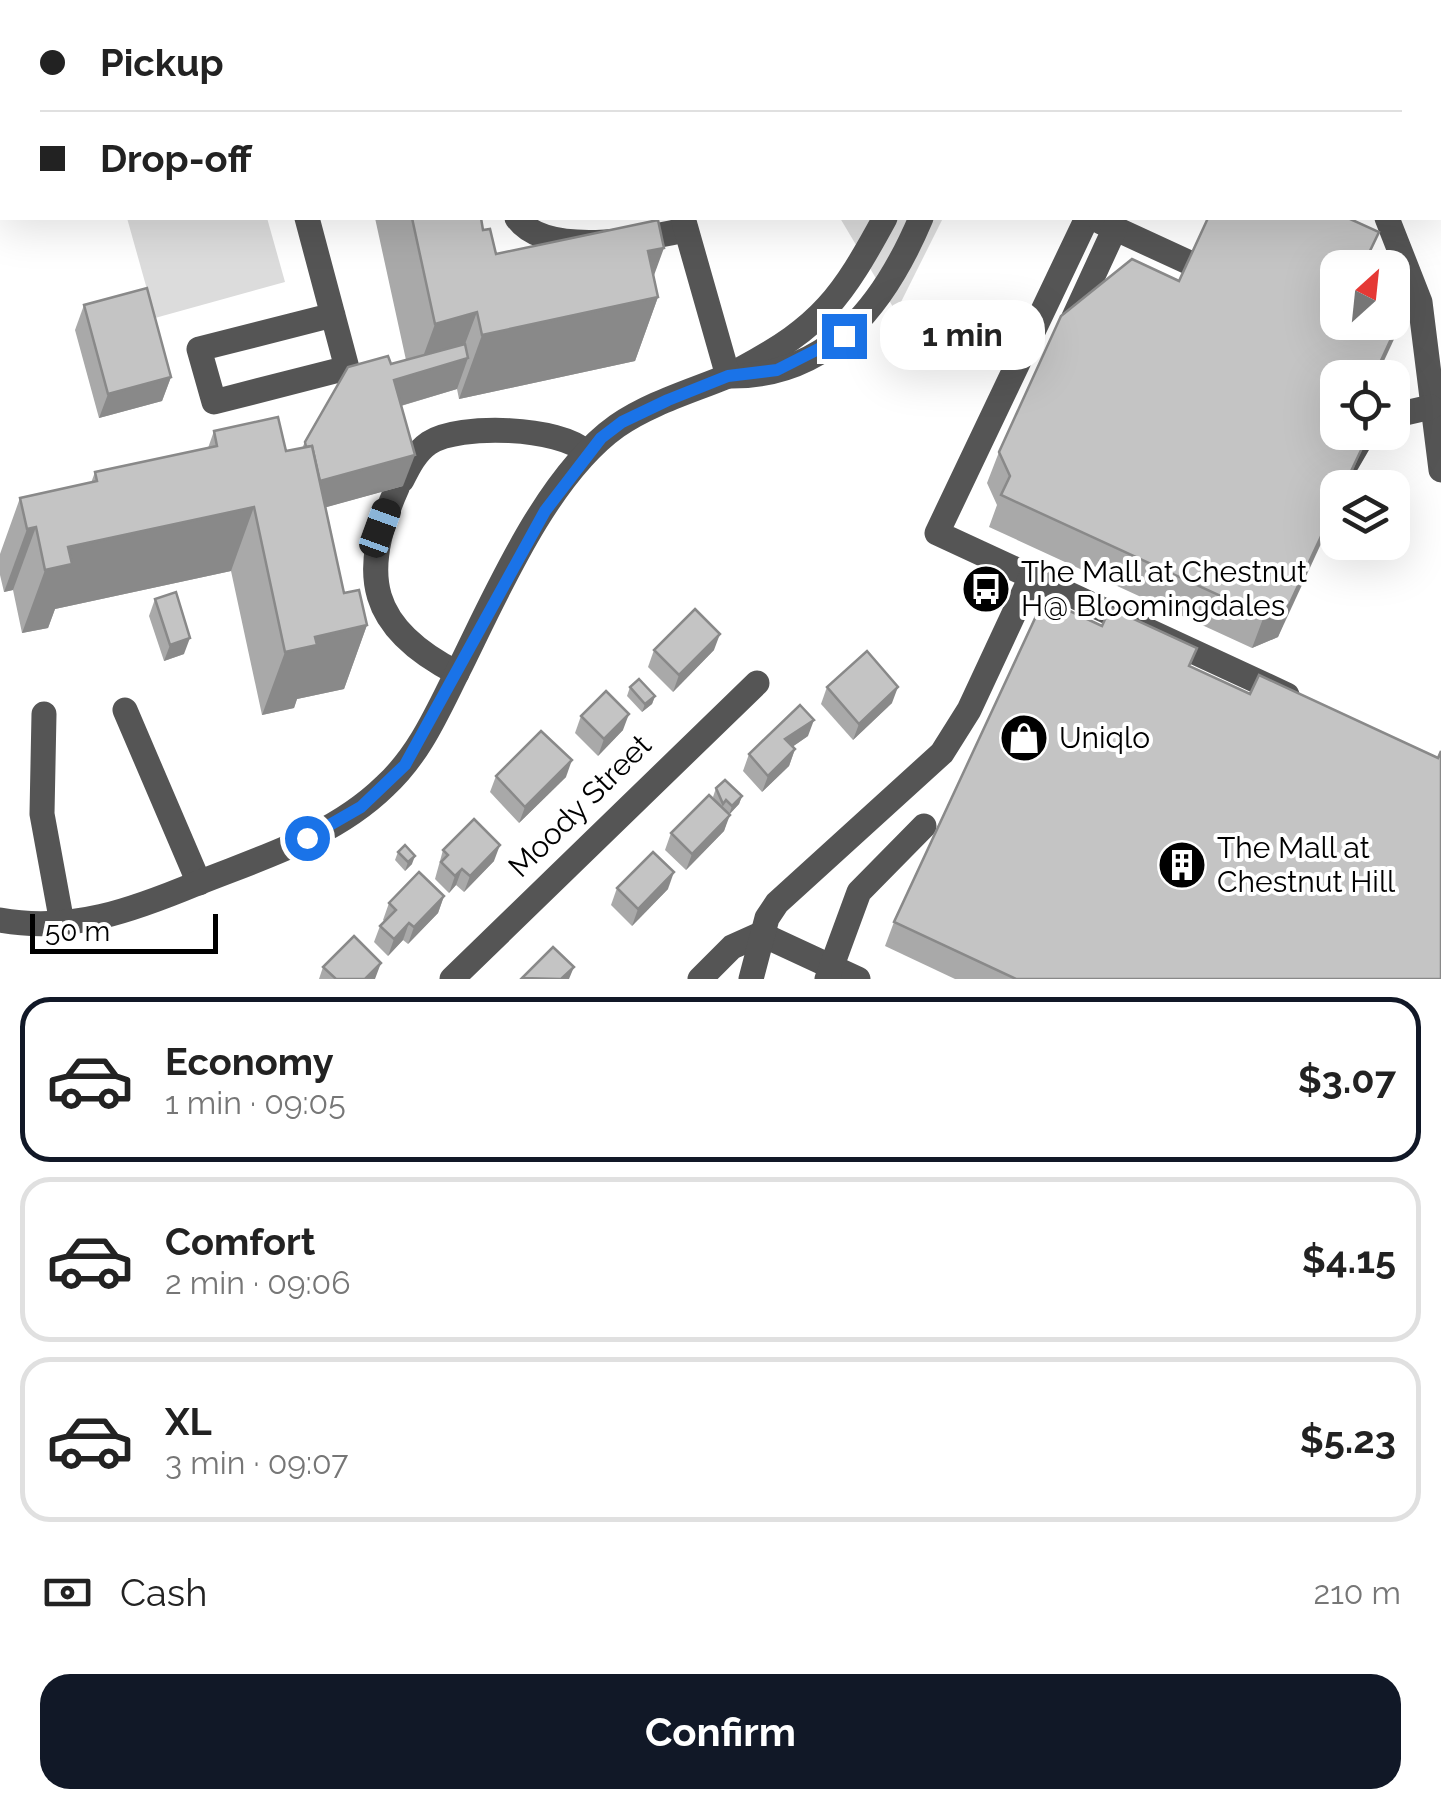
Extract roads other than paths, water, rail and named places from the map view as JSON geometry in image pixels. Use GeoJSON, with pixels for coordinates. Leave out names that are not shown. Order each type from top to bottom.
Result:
{"type":"FeatureCollection","features":[{"type":"Feature","properties":{"kind":"street"},"geometry":{"type":"LineString","coordinates":[[308,220],[333,315],[347,368],[214,402],[200,350],[333,315]]}},
{"type":"Feature","properties":{"kind":"street"},"geometry":{"type":"LineString","coordinates":[[519,220],[524,227],[552,240],[643,238],[684,224],[728,376]]}},
{"type":"Feature","properties":{"kind":"street"},"geometry":{"type":"LineString","coordinates":[[0,920],[62,922],[112,916],[307,838],[361,807],[413,753],[529,538],[586,452],[622,422],[728,376],[795,338],[824,314],[847,285],[884,220]]}},
{"type":"Feature","properties":{"kind":"street"},"geometry":{"type":"LineString","coordinates":[[728,376],[777,370],[844,336],[874,306],[920,220]]}},
{"type":"Feature","properties":{"kind":"street"},"geometry":{"type":"LineString","coordinates":[[1388,220],[1420,302],[1441,470]]}},
{"type":"Feature","properties":{"kind":"street"},"geometry":{"type":"LineString","coordinates":[[1098,221],[1190,262]]}},
{"type":"Feature","properties":{"kind":"street"},"geometry":{"type":"LineString","coordinates":[[1065,336],[1098,221]]}},
{"type":"Feature","properties":{"kind":"street"},"geometry":{"type":"LineString","coordinates":[[1098,221],[937,533],[1304,703]]}},
{"type":"Feature","properties":{"kind":"street"},"geometry":{"type":"LineString","coordinates":[[1410,412],[1431,407]]}},
{"type":"Feature","properties":{"kind":"street"},"geometry":{"type":"LineString","coordinates":[[457,672],[416,650],[398,632],[376,590],[375,546],[399,484],[428,443],[462,432],[555,436],[577,443],[586,452]]}},
{"type":"Feature","properties":{"kind":"street"},"geometry":{"type":"LineString","coordinates":[[1347,463],[1354,450]]}},
{"type":"Feature","properties":{"kind":"street"},"geometry":{"type":"LineString","coordinates":[[750,979],[762,934],[777,903],[942,753],[969,710],[1031,577]]}},
{"type":"Feature","properties":{"kind":"street","name":"Moody Street"},"geometry":{"type":"LineString","coordinates":[[452,979],[758,683]]}},
{"type":"Feature","properties":{"kind":"street"},"geometry":{"type":"LineString","coordinates":[[125,710],[199,883]]}},
{"type":"Feature","properties":{"kind":"street"},"geometry":{"type":"LineString","coordinates":[[44,714],[42,814],[62,922]]}},
{"type":"Feature","properties":{"kind":"street"},"geometry":{"type":"LineString","coordinates":[[830,973],[859,892],[924,826]]}},
{"type":"Feature","properties":{"kind":"street"},"geometry":{"type":"LineString","coordinates":[[762,934],[830,973],[858,979]]}},
{"type":"Feature","properties":{"kind":"street"},"geometry":{"type":"LineString","coordinates":[[700,979],[732,946],[762,934]]}},
{"type":"Feature","properties":{"kind":"place","name":"The Mall at Chestnut H@ Bloomingdales"},"geometry":{"type":"Point","coordinates":[986,589]}},
{"type":"Feature","properties":{"kind":"place","name":"Uniqlo"},"geometry":{"type":"Point","coordinates":[1024,738]}},
{"type":"Feature","properties":{"kind":"place","name":"The Mall at Chestnut Hill"},"geometry":{"type":"Point","coordinates":[1182,865]}}]}
